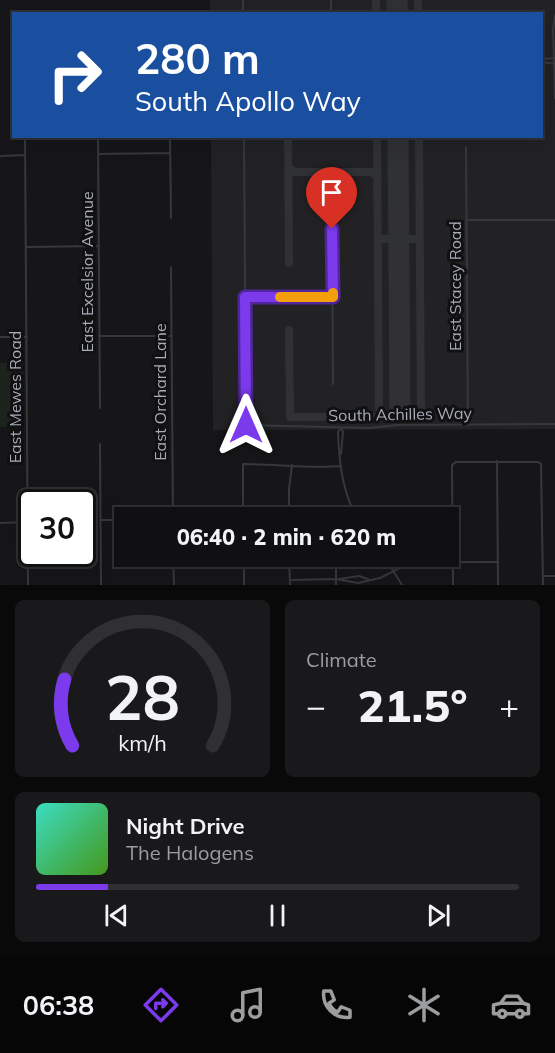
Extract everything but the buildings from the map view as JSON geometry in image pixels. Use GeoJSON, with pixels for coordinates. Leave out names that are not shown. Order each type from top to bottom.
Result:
{"type":"FeatureCollection","features":[{"type":"Feature","properties":{"kind":"street"},"geometry":{"type":"LineString","coordinates":[[555,15],[555,98]]}},
{"type":"Feature","properties":{"kind":"street","name":"East Mewes Road"},"geometry":{"type":"LineString","coordinates":[[25,138],[28,489]]}},
{"type":"Feature","properties":{"kind":"street","name":"East Excelsior Avenue"},"geometry":{"type":"LineString","coordinates":[[98,138],[100,408]]}},
{"type":"Feature","properties":{"kind":"street"},"geometry":{"type":"LineString","coordinates":[[170,138],[171,218]]}},
{"type":"Feature","properties":{"kind":"street"},"geometry":{"type":"LineString","coordinates":[[244,138],[245,297],[333,297]]}},
{"type":"Feature","properties":{"kind":"street","name":"East Stacey Road"},"geometry":{"type":"LineString","coordinates":[[466,147],[468,425]]}},
{"type":"Feature","properties":{"kind":"street"},"geometry":{"type":"LineString","coordinates":[[98,154],[170,153]]}},
{"type":"Feature","properties":{"kind":"street"},"geometry":{"type":"LineString","coordinates":[[0,156],[25,156]]}},
{"type":"Feature","properties":{"kind":"street"},"geometry":{"type":"LineString","coordinates":[[332,206],[333,384]]}},
{"type":"Feature","properties":{"kind":"street"},"geometry":{"type":"LineString","coordinates":[[466,220],[555,220]]}},
{"type":"Feature","properties":{"kind":"street"},"geometry":{"type":"LineString","coordinates":[[26,247],[99,246]]}},
{"type":"Feature","properties":{"kind":"street","name":"East Orchard Lane"},"geometry":{"type":"LineString","coordinates":[[171,267],[173,507]]}},
{"type":"Feature","properties":{"kind":"street","name":"South Achilles Way"},"geometry":{"type":"LineString","coordinates":[[245,297],[246,425],[374,428],[398,425],[555,424]]}},
{"type":"Feature","properties":{"kind":"street"},"geometry":{"type":"LineString","coordinates":[[99,336],[172,336]]}},
{"type":"Feature","properties":{"kind":"street"},"geometry":{"type":"LineString","coordinates":[[0,337],[27,337]]}},
{"type":"Feature","properties":{"kind":"street"},"geometry":{"type":"LineString","coordinates":[[341,428],[338,432],[338,448],[345,488],[353,507]]}},
{"type":"Feature","properties":{"kind":"street"},"geometry":{"type":"LineString","coordinates":[[100,444],[101,585]]}},
{"type":"Feature","properties":{"kind":"street"},"geometry":{"type":"LineString","coordinates":[[497,461],[498,585]]}},
{"type":"Feature","properties":{"kind":"street"},"geometry":{"type":"LineString","coordinates":[[452,507],[452,463],[540,462],[543,585]]}},
{"type":"Feature","properties":{"kind":"street"},"geometry":{"type":"LineString","coordinates":[[243,507],[243,464],[341,466]]}},
{"type":"Feature","properties":{"kind":"street"},"geometry":{"type":"LineString","coordinates":[[289,507],[292,465]]}},
{"type":"Feature","properties":{"kind":"street"},"geometry":{"type":"LineString","coordinates":[[100,520],[114,520]]}},
{"type":"Feature","properties":{"kind":"street"},"geometry":{"type":"LineString","coordinates":[[0,523],[18,522]]}},
{"type":"Feature","properties":{"kind":"street"},"geometry":{"type":"LineString","coordinates":[[459,562],[498,562]]}},
{"type":"Feature","properties":{"kind":"street","name":"East Mewes Road"},"geometry":{"type":"LineString","coordinates":[[28,567],[28,585]]}},
{"type":"Feature","properties":{"kind":"street"},"geometry":{"type":"LineString","coordinates":[[173,567],[174,585]]}},
{"type":"Feature","properties":{"kind":"street"},"geometry":{"type":"LineString","coordinates":[[244,567],[244,585]]}},
{"type":"Feature","properties":{"kind":"street"},"geometry":{"type":"LineString","coordinates":[[289,567],[290,585]]}},
{"type":"Feature","properties":{"kind":"street"},"geometry":{"type":"LineString","coordinates":[[336,567],[336,585]]}},
{"type":"Feature","properties":{"kind":"street"},"geometry":{"type":"LineString","coordinates":[[391,567],[402,585]]}},
{"type":"Feature","properties":{"kind":"street"},"geometry":{"type":"LineString","coordinates":[[336,579],[356,582],[369,580],[380,578],[402,567]]}},
{"type":"Feature","properties":{"kind":"street"},"geometry":{"type":"LineString","coordinates":[[451,567],[453,585]]}},
{"type":"Feature","properties":{"kind":"street"},"geometry":{"type":"LineString","coordinates":[[543,576],[555,576]]}},
{"type":"Feature","properties":{"kind":"street"},"geometry":{"type":"LineString","coordinates":[[290,580],[356,577],[369,580]]}},
{"type":"Feature","properties":{"kind":"street"},"geometry":{"type":"LineString","coordinates":[[356,577],[356,582]]}},
{"type":"Feature","properties":{"kind":"shaded area"},"geometry":{"type":"Polygon","coordinates":[[[210,0],[555,0],[555,429],[213,430],[211,138],[543,138],[543,12],[210,12],[210,0]]]}},
{"type":"Feature","properties":{"kind":"shaded area"},"geometry":{"type":"Polygon","coordinates":[[[0,363],[23,363],[23,427],[0,427],[0,363]]]}},
{"type":"Feature","properties":{"kind":"taxiway"},"geometry":{"type":"LineString","coordinates":[[376,0],[376,12]]}},
{"type":"Feature","properties":{"kind":"taxiway"},"geometry":{"type":"LineString","coordinates":[[418,0],[418,12]]}},
{"type":"Feature","properties":{"kind":"taxiway"},"geometry":{"type":"LineString","coordinates":[[288,138],[289,263]]}},
{"type":"Feature","properties":{"kind":"taxiway"},"geometry":{"type":"LineString","coordinates":[[377,138],[379,409],[381,414],[388,417]]}},
{"type":"Feature","properties":{"kind":"taxiway"},"geometry":{"type":"LineString","coordinates":[[419,138],[421,409],[423,414],[430,417]]}},
{"type":"Feature","properties":{"kind":"taxiway"},"geometry":{"type":"LineString","coordinates":[[288,167],[295,172],[372,172],[378,177]]}},
{"type":"Feature","properties":{"kind":"taxiway"},"geometry":{"type":"LineString","coordinates":[[378,239],[419,239]]}},
{"type":"Feature","properties":{"kind":"taxiway"},"geometry":{"type":"LineString","coordinates":[[289,330],[290,417],[427,417]]}},
{"type":"Feature","properties":{"kind":"runway"},"geometry":{"type":"LineString","coordinates":[[397,0],[397,12]]}},
{"type":"Feature","properties":{"kind":"runway"},"geometry":{"type":"LineString","coordinates":[[398,138],[400,409]]}},
{"type":"Feature","properties":{"kind":"slow traffic"},"geometry":{"type":"LineString","coordinates":[[280,297],[333,297],[333,293]]}},
{"type":"Feature","properties":{"kind":"route"},"geometry":{"type":"LineString","coordinates":[[246,425],[245,297],[333,297],[332,229]]}}]}
